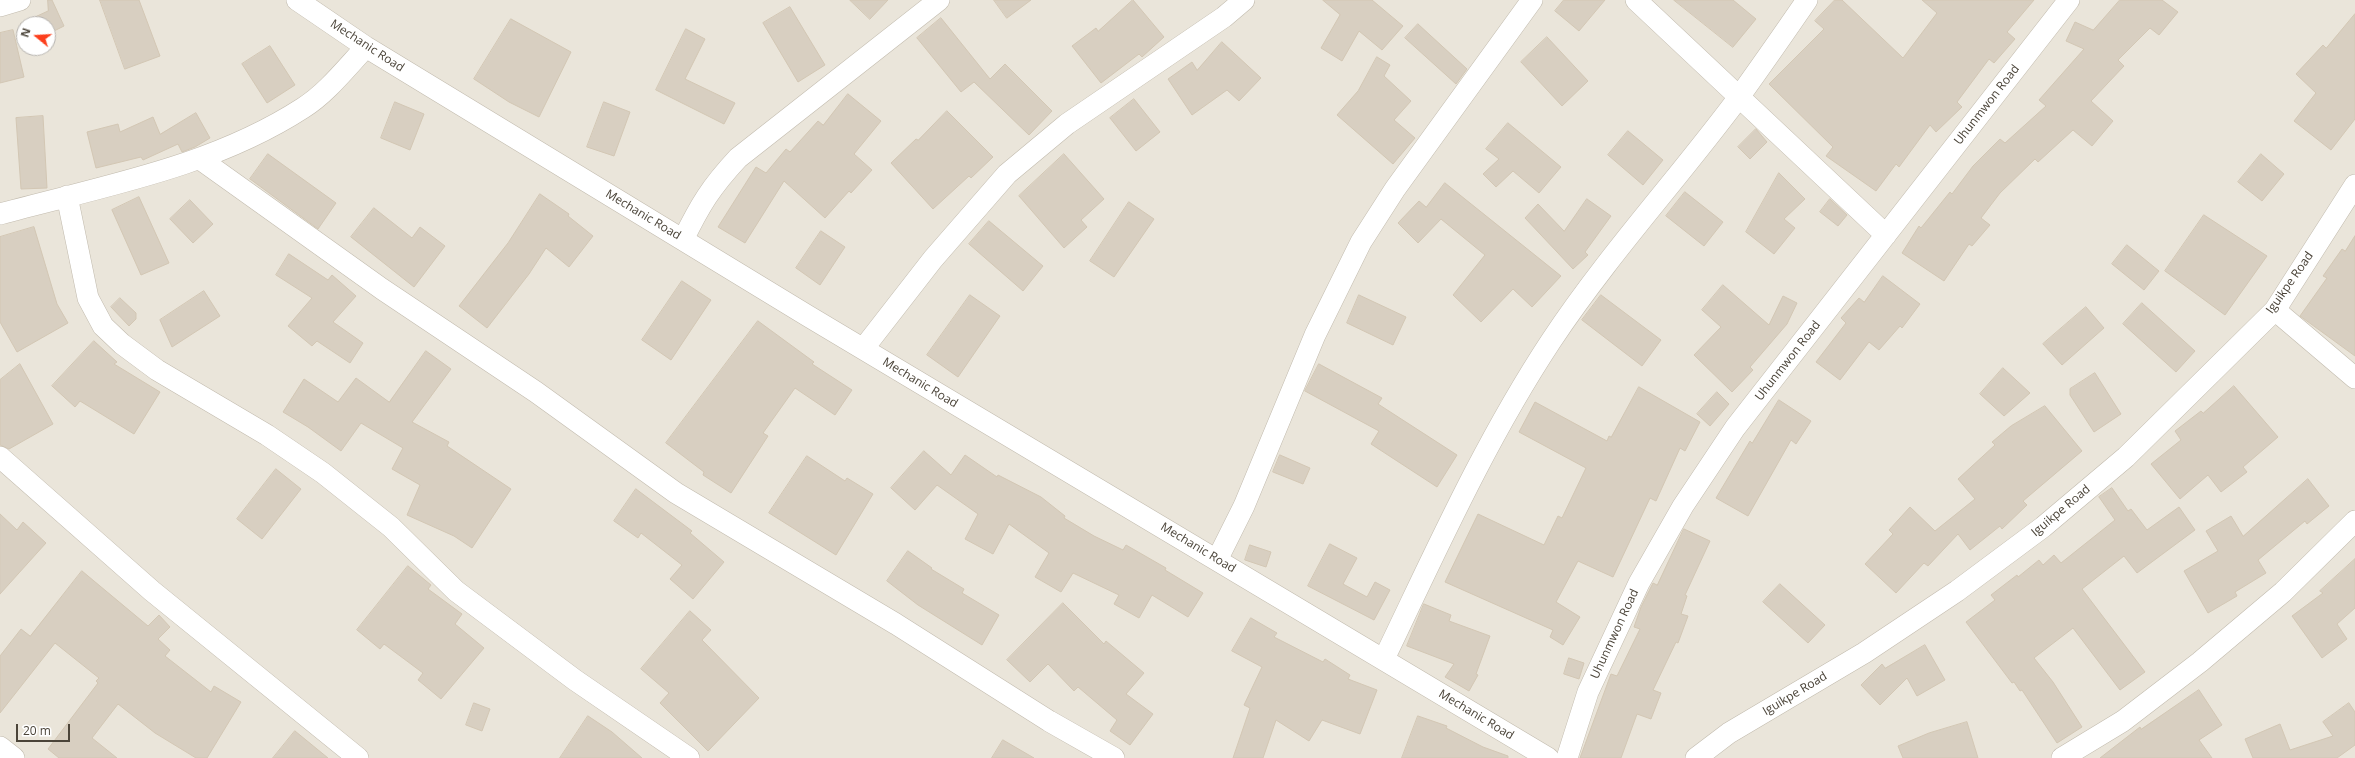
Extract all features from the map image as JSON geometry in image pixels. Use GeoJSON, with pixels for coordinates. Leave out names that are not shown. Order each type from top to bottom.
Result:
{"type":"FeatureCollection","features":[{"type":"Feature","properties":{"kind":"street","name":"Mechanic Road"},"geometry":{"type":"LineString","coordinates":[[297,0],[366,47],[683,240],[1548,758]]}},
{"type":"Feature","properties":{"kind":"street"},"geometry":{"type":"LineString","coordinates":[[683,240],[705,197],[738,158],[939,0]]}},
{"type":"Feature","properties":{"kind":"street"},"geometry":{"type":"LineString","coordinates":[[863,349],[932,259],[1007,174],[1067,124],[1218,21],[1244,0]]}},
{"type":"Feature","properties":{"kind":"street"},"geometry":{"type":"LineString","coordinates":[[1217,560],[1244,506],[1315,335],[1361,242],[1395,189],[1532,0]]}},
{"type":"Feature","properties":{"kind":"street"},"geometry":{"type":"LineString","coordinates":[[1636,0],[1886,235]]}},
{"type":"Feature","properties":{"kind":"street"},"geometry":{"type":"LineString","coordinates":[[1384,659],[1478,462],[1515,397],[1552,340],[1592,284],[1739,97],[1808,0]]}},
{"type":"Feature","properties":{"kind":"street","name":"Uhunmwon Road"},"geometry":{"type":"LineString","coordinates":[[1567,758],[1588,692],[1639,583],[1683,506],[1735,428],[2069,0]]}},
{"type":"Feature","properties":{"kind":"street"},"geometry":{"type":"LineString","coordinates":[[0,214],[66,196],[143,178],[200,159],[275,125],[305,108],[366,47]]}},
{"type":"Feature","properties":{"kind":"street"},"geometry":{"type":"LineString","coordinates":[[200,159],[382,289],[536,392],[676,493],[896,624],[1049,721],[1114,758]]}},
{"type":"Feature","properties":{"kind":"street","name":"Iguikpe Road"},"geometry":{"type":"LineString","coordinates":[[1696,758],[1729,733],[1864,653],[1957,591],[2043,527],[2126,457],[2275,310],[2355,186]]}},
{"type":"Feature","properties":{"kind":"street"},"geometry":{"type":"LineString","coordinates":[[66,196],[88,298],[103,326],[122,344],[157,370],[267,435],[323,473],[390,527],[456,590],[575,680],[689,758]]}},
{"type":"Feature","properties":{"kind":"street"},"geometry":{"type":"LineString","coordinates":[[2275,310],[2355,378]]}},
{"type":"Feature","properties":{"kind":"street"},"geometry":{"type":"LineString","coordinates":[[0,457],[152,591],[358,758]]}},
{"type":"Feature","properties":{"kind":"street"},"geometry":{"type":"LineString","coordinates":[[2062,758],[2123,721],[2200,662],[2283,592],[2355,521]]}},
{"type":"Feature","properties":{"kind":"street"},"geometry":{"type":"LineString","coordinates":[[0,747],[14,758]]}},
{"type":"Feature","properties":{"kind":"shaded area"},"geometry":{"type":"Polygon","coordinates":[[[0,0],[2355,0],[2355,758],[0,758],[0,0]]]}},
{"type":"Feature","properties":{"kind":"building"},"geometry":{"type":"Polygon","coordinates":[[[48,0],[52,0],[64,26],[56,30],[56,16],[37,16],[48,11],[48,0]]]}},
{"type":"Feature","properties":{"kind":"building"},"geometry":{"type":"Polygon","coordinates":[[[100,0],[139,0],[160,56],[125,69],[100,0]]]}},
{"type":"Feature","properties":{"kind":"building"},"geometry":{"type":"Polygon","coordinates":[[[850,0],[888,0],[870,19],[850,0]]]}},
{"type":"Feature","properties":{"kind":"building"},"geometry":{"type":"Polygon","coordinates":[[[994,0],[1031,0],[1007,18],[994,0]]]}},
{"type":"Feature","properties":{"kind":"building"},"geometry":{"type":"Polygon","coordinates":[[[1133,0],[1164,37],[1142,57],[1139,54],[1101,83],[1072,46],[1096,28],[1098,31],[1133,0]]]}},
{"type":"Feature","properties":{"kind":"building"},"geometry":{"type":"Polygon","coordinates":[[[1323,0],[1372,0],[1403,26],[1382,50],[1359,31],[1342,61],[1321,48],[1340,15],[1323,0]]]}},
{"type":"Feature","properties":{"kind":"building"},"geometry":{"type":"Polygon","coordinates":[[[1564,0],[1605,0],[1579,31],[1555,11],[1564,0]]]}},
{"type":"Feature","properties":{"kind":"building"},"geometry":{"type":"Polygon","coordinates":[[[1674,0],[1733,0],[1756,19],[1733,47],[1674,0]]]}},
{"type":"Feature","properties":{"kind":"building"},"geometry":{"type":"Polygon","coordinates":[[[1835,0],[1842,0],[1903,58],[1937,13],[1922,0],[2034,0],[2007,32],[2015,39],[1994,63],[1989,59],[1957,102],[1962,107],[1936,132],[1930,125],[1899,167],[1896,164],[1876,191],[1826,156],[1833,147],[1769,84],[1824,29],[1815,21],[1835,0]]]}},
{"type":"Feature","properties":{"kind":"building"},"geometry":{"type":"Polygon","coordinates":[[[2120,0],[2162,0],[2178,12],[2159,35],[2150,28],[2118,60],[2124,66],[2091,101],[2113,121],[2092,146],[2073,130],[2038,162],[2035,159],[2000,193],[1981,218],[1990,225],[1972,246],[1969,244],[1944,281],[1902,253],[1919,226],[1921,228],[1950,192],[1952,194],[1973,166],[2000,139],[2005,143],[2046,106],[2039,100],[2084,49],[2066,41],[2075,22],[2093,30],[2120,0]]]}},
{"type":"Feature","properties":{"kind":"building"},"geometry":{"type":"Polygon","coordinates":[[[790,7],[825,65],[798,82],[763,23],[790,7]]]}},
{"type":"Feature","properties":{"kind":"building"},"geometry":{"type":"Polygon","coordinates":[[[2355,14],[2355,119],[2331,150],[2294,121],[2316,93],[2296,74],[2323,45],[2326,48],[2355,14]]]}},
{"type":"Feature","properties":{"kind":"building"},"geometry":{"type":"Polygon","coordinates":[[[941,18],[990,79],[1005,64],[1052,111],[1029,135],[974,82],[961,92],[917,38],[941,18]]]}},
{"type":"Feature","properties":{"kind":"building"},"geometry":{"type":"Polygon","coordinates":[[[511,19],[571,52],[539,117],[509,102],[474,79],[511,19]]]}},
{"type":"Feature","properties":{"kind":"building"},"geometry":{"type":"Polygon","coordinates":[[[1418,24],[1467,69],[1456,84],[1405,38],[1418,24]]]}},
{"type":"Feature","properties":{"kind":"building"},"geometry":{"type":"Polygon","coordinates":[[[686,29],[705,39],[685,79],[735,103],[724,124],[656,90],[686,29]]]}},
{"type":"Feature","properties":{"kind":"building"},"geometry":{"type":"Polygon","coordinates":[[[13,30],[16,43],[16,56],[19,56],[24,77],[0,83],[0,33],[13,30]]]}},
{"type":"Feature","properties":{"kind":"building"},"geometry":{"type":"Polygon","coordinates":[[[1547,37],[1588,81],[1562,106],[1521,62],[1547,37]]]}},
{"type":"Feature","properties":{"kind":"building"},"geometry":{"type":"Polygon","coordinates":[[[1222,42],[1261,78],[1239,101],[1227,90],[1192,115],[1168,79],[1192,62],[1197,70],[1222,42]]]}},
{"type":"Feature","properties":{"kind":"building"},"geometry":{"type":"Polygon","coordinates":[[[270,46],[295,85],[267,103],[242,64],[270,46]]]}},
{"type":"Feature","properties":{"kind":"building"},"geometry":{"type":"Polygon","coordinates":[[[1377,57],[1390,65],[1384,76],[1411,101],[1394,120],[1415,138],[1393,164],[1337,115],[1358,91],[1377,57]]]}},
{"type":"Feature","properties":{"kind":"building"},"geometry":{"type":"Polygon","coordinates":[[[848,94],[881,121],[854,154],[872,170],[851,193],[849,191],[825,218],[784,181],[745,243],[718,227],[756,167],[766,173],[786,149],[790,152],[818,121],[823,125],[848,94]]]}},
{"type":"Feature","properties":{"kind":"building"},"geometry":{"type":"Polygon","coordinates":[[[1134,99],[1160,132],[1136,151],[1110,118],[1134,99]]]}},
{"type":"Feature","properties":{"kind":"building"},"geometry":{"type":"Polygon","coordinates":[[[395,102],[424,114],[410,150],[381,138],[395,102]]]}},
{"type":"Feature","properties":{"kind":"building"},"geometry":{"type":"Polygon","coordinates":[[[604,102],[630,112],[614,156],[587,147],[604,102]]]}},
{"type":"Feature","properties":{"kind":"building"},"geometry":{"type":"Polygon","coordinates":[[[947,111],[993,157],[971,178],[969,176],[933,209],[891,163],[916,139],[918,140],[947,111]]]}},
{"type":"Feature","properties":{"kind":"building"},"geometry":{"type":"Polygon","coordinates":[[[196,113],[210,138],[195,147],[182,152],[178,144],[143,160],[141,157],[96,168],[87,132],[118,124],[120,132],[153,117],[160,134],[196,113]]]}},
{"type":"Feature","properties":{"kind":"building"},"geometry":{"type":"Polygon","coordinates":[[[43,116],[47,188],[21,189],[16,118],[43,116]]]}},
{"type":"Feature","properties":{"kind":"building"},"geometry":{"type":"Polygon","coordinates":[[[1508,123],[1561,167],[1539,193],[1513,171],[1496,187],[1483,174],[1499,159],[1486,149],[1508,123]]]}},
{"type":"Feature","properties":{"kind":"building"},"geometry":{"type":"Polygon","coordinates":[[[1756,129],[1767,142],[1750,159],[1738,147],[1756,129]]]}},
{"type":"Feature","properties":{"kind":"building"},"geometry":{"type":"Polygon","coordinates":[[[1628,131],[1663,160],[1643,185],[1608,155],[1628,131]]]}},
{"type":"Feature","properties":{"kind":"building"},"geometry":{"type":"Polygon","coordinates":[[[268,154],[336,203],[318,229],[250,179],[268,154]]]}},
{"type":"Feature","properties":{"kind":"building"},"geometry":{"type":"Polygon","coordinates":[[[1064,154],[1104,199],[1081,220],[1087,227],[1064,248],[1019,196],[1064,154]]]}},
{"type":"Feature","properties":{"kind":"building"},"geometry":{"type":"Polygon","coordinates":[[[2261,154],[2284,174],[2262,201],[2238,182],[2261,154]]]}},
{"type":"Feature","properties":{"kind":"building"},"geometry":{"type":"Polygon","coordinates":[[[1779,173],[1805,199],[1784,219],[1795,228],[1774,254],[1746,232],[1779,173]]]}},
{"type":"Feature","properties":{"kind":"building"},"geometry":{"type":"Polygon","coordinates":[[[1445,183],[1561,276],[1532,307],[1513,289],[1481,322],[1453,295],[1485,255],[1441,219],[1418,243],[1398,223],[1419,201],[1426,207],[1445,183]]]}},
{"type":"Feature","properties":{"kind":"building"},"geometry":{"type":"Polygon","coordinates":[[[1685,192],[1723,222],[1704,246],[1666,216],[1685,192]]]}},
{"type":"Feature","properties":{"kind":"building"},"geometry":{"type":"Polygon","coordinates":[[[540,194],[569,214],[568,216],[593,236],[569,267],[546,248],[529,274],[487,328],[459,306],[508,243],[540,194]]]}},
{"type":"Feature","properties":{"kind":"building"},"geometry":{"type":"Polygon","coordinates":[[[139,197],[169,263],[141,275],[112,210],[139,197]]]}},
{"type":"Feature","properties":{"kind":"building"},"geometry":{"type":"Polygon","coordinates":[[[1587,199],[1611,216],[1585,252],[1588,255],[1573,269],[1525,218],[1538,204],[1564,231],[1587,199]]]}},
{"type":"Feature","properties":{"kind":"building"},"geometry":{"type":"Polygon","coordinates":[[[1830,199],[1847,215],[1838,226],[1820,212],[1830,199]]]}},
{"type":"Feature","properties":{"kind":"building"},"geometry":{"type":"Polygon","coordinates":[[[190,200],[213,224],[193,243],[170,219],[190,200]]]}},
{"type":"Feature","properties":{"kind":"building"},"geometry":{"type":"Polygon","coordinates":[[[1129,202],[1154,219],[1114,277],[1090,261],[1129,202]]]}},
{"type":"Feature","properties":{"kind":"building"},"geometry":{"type":"Polygon","coordinates":[[[374,208],[412,238],[420,227],[445,246],[414,287],[351,237],[374,208]]]}},
{"type":"Feature","properties":{"kind":"building"},"geometry":{"type":"Polygon","coordinates":[[[2204,215],[2267,256],[2225,315],[2165,271],[2204,215]]]}},
{"type":"Feature","properties":{"kind":"building"},"geometry":{"type":"Polygon","coordinates":[[[989,221],[1043,266],[1023,291],[969,244],[989,221]]]}},
{"type":"Feature","properties":{"kind":"building"},"geometry":{"type":"Polygon","coordinates":[[[34,227],[57,304],[68,323],[17,352],[0,322],[0,237],[34,227]]]}},
{"type":"Feature","properties":{"kind":"building"},"geometry":{"type":"Polygon","coordinates":[[[821,231],[845,247],[820,285],[796,268],[821,231]]]}},
{"type":"Feature","properties":{"kind":"building"},"geometry":{"type":"Polygon","coordinates":[[[2355,236],[2355,356],[2300,316],[2327,278],[2323,276],[2342,249],[2345,251],[2355,236]]]}},
{"type":"Feature","properties":{"kind":"building"},"geometry":{"type":"Polygon","coordinates":[[[2127,245],[2159,271],[2144,290],[2112,264],[2127,245]]]}},
{"type":"Feature","properties":{"kind":"building"},"geometry":{"type":"Polygon","coordinates":[[[289,254],[328,280],[332,275],[356,296],[333,322],[363,343],[350,363],[317,341],[312,346],[288,326],[312,298],[276,275],[289,254]]]}},
{"type":"Feature","properties":{"kind":"building"},"geometry":{"type":"Polygon","coordinates":[[[1883,276],[1920,304],[1902,328],[1900,326],[1879,350],[1869,342],[1840,380],[1816,362],[1846,323],[1841,318],[1859,298],[1864,302],[1883,276]]]}},
{"type":"Feature","properties":{"kind":"building"},"geometry":{"type":"Polygon","coordinates":[[[682,281],[711,300],[671,360],[642,340],[682,281]]]}},
{"type":"Feature","properties":{"kind":"building"},"geometry":{"type":"Polygon","coordinates":[[[1723,285],[1769,325],[1783,296],[1797,303],[1787,324],[1750,367],[1753,370],[1732,392],[1694,355],[1721,327],[1702,310],[1723,285]]]}},
{"type":"Feature","properties":{"kind":"building"},"geometry":{"type":"Polygon","coordinates":[[[204,291],[220,316],[172,347],[160,320],[204,291]]]}},
{"type":"Feature","properties":{"kind":"building"},"geometry":{"type":"Polygon","coordinates":[[[970,295],[1000,316],[958,377],[927,355],[970,295]]]}},
{"type":"Feature","properties":{"kind":"building"},"geometry":{"type":"Polygon","coordinates":[[[1359,295],[1406,317],[1393,345],[1347,323],[1359,295]]]}},
{"type":"Feature","properties":{"kind":"building"},"geometry":{"type":"Polygon","coordinates":[[[1601,295],[1661,340],[1642,366],[1582,320],[1601,295]]]}},
{"type":"Feature","properties":{"kind":"building"},"geometry":{"type":"Polygon","coordinates":[[[120,298],[136,313],[136,319],[129,326],[111,307],[120,298]]]}},
{"type":"Feature","properties":{"kind":"building"},"geometry":{"type":"Polygon","coordinates":[[[2142,303],[2195,351],[2176,372],[2123,324],[2142,303]]]}},
{"type":"Feature","properties":{"kind":"building"},"geometry":{"type":"Polygon","coordinates":[[[2086,307],[2104,328],[2062,365],[2043,344],[2086,307]]]}},
{"type":"Feature","properties":{"kind":"building"},"geometry":{"type":"Polygon","coordinates":[[[758,321],[814,362],[812,364],[852,390],[835,415],[795,388],[763,433],[768,436],[731,493],[703,475],[704,472],[666,443],[758,321]]]}},
{"type":"Feature","properties":{"kind":"building"},"geometry":{"type":"Polygon","coordinates":[[[94,341],[117,362],[114,364],[160,392],[134,434],[80,401],[75,407],[52,386],[94,341]]]}},
{"type":"Feature","properties":{"kind":"building"},"geometry":{"type":"Polygon","coordinates":[[[426,351],[451,369],[412,422],[449,442],[447,446],[511,489],[472,548],[454,536],[407,515],[420,485],[392,469],[403,448],[361,423],[341,451],[308,427],[283,412],[304,379],[338,402],[356,378],[389,402],[426,351]]]}},
{"type":"Feature","properties":{"kind":"building"},"geometry":{"type":"Polygon","coordinates":[[[20,364],[53,424],[9,449],[0,445],[0,380],[20,364]]]}},
{"type":"Feature","properties":{"kind":"building"},"geometry":{"type":"Polygon","coordinates":[[[1319,364],[1382,398],[1378,404],[1457,455],[1437,487],[1371,444],[1379,431],[1305,391],[1319,364]]]}},
{"type":"Feature","properties":{"kind":"building"},"geometry":{"type":"Polygon","coordinates":[[[2003,368],[2030,393],[2004,416],[1980,394],[2003,368]]]}},
{"type":"Feature","properties":{"kind":"building"},"geometry":{"type":"Polygon","coordinates":[[[2095,373],[2121,414],[2094,432],[2070,395],[2070,389],[2095,373]]]}},
{"type":"Feature","properties":{"kind":"building"},"geometry":{"type":"Polygon","coordinates":[[[2234,386],[2278,437],[2243,467],[2247,472],[2221,492],[2208,475],[2180,499],[2151,464],[2181,440],[2175,431],[2201,411],[2203,413],[2234,386]]]}},
{"type":"Feature","properties":{"kind":"building"},"geometry":{"type":"Polygon","coordinates":[[[1639,387],[1700,422],[1685,451],[1680,448],[1656,501],[1650,498],[1613,577],[1578,561],[1556,602],[1580,617],[1563,645],[1550,637],[1553,630],[1445,582],[1478,514],[1544,545],[1558,516],[1562,518],[1586,468],[1519,432],[1535,402],[1607,441],[1609,436],[1611,437],[1639,387]]]}},
{"type":"Feature","properties":{"kind":"building"},"geometry":{"type":"Polygon","coordinates":[[[1717,392],[1729,404],[1710,426],[1697,414],[1717,392]]]}},
{"type":"Feature","properties":{"kind":"building"},"geometry":{"type":"Polygon","coordinates":[[[1779,400],[1811,421],[1796,444],[1791,440],[1748,516],[1716,498],[1750,441],[1752,443],[1779,400]]]}},
{"type":"Feature","properties":{"kind":"building"},"geometry":{"type":"Polygon","coordinates":[[[2045,406],[2082,451],[2023,501],[2027,505],[2002,529],[2000,526],[1970,550],[1958,534],[1928,566],[1924,563],[1896,593],[1865,564],[1893,534],[1889,530],[1910,507],[1935,531],[1975,499],[1958,479],[1995,445],[1992,442],[2011,426],[2045,406]]]}},
{"type":"Feature","properties":{"kind":"building"},"geometry":{"type":"Polygon","coordinates":[[[924,451],[951,475],[965,455],[997,477],[998,475],[1041,497],[1065,516],[1064,518],[1094,536],[1123,550],[1126,545],[1166,568],[1165,570],[1203,593],[1188,617],[1152,595],[1139,618],[1114,604],[1119,595],[1073,573],[1061,592],[1035,577],[1049,553],[1009,524],[993,554],[965,539],[978,514],[937,485],[915,510],[891,488],[924,451]]]}},
{"type":"Feature","properties":{"kind":"building"},"geometry":{"type":"Polygon","coordinates":[[[1280,455],[1310,468],[1303,484],[1273,472],[1280,455]]]}},
{"type":"Feature","properties":{"kind":"building"},"geometry":{"type":"Polygon","coordinates":[[[807,456],[845,481],[847,478],[873,494],[836,555],[769,513],[807,456]]]}},
{"type":"Feature","properties":{"kind":"building"},"geometry":{"type":"Polygon","coordinates":[[[276,469],[301,489],[262,539],[237,519],[276,469]]]}},
{"type":"Feature","properties":{"kind":"building"},"geometry":{"type":"Polygon","coordinates":[[[2308,479],[2329,506],[2307,524],[2305,521],[2258,560],[2266,573],[2235,592],[2237,596],[2208,613],[2184,571],[2218,551],[2206,531],[2231,516],[2243,536],[2308,479]]]}},
{"type":"Feature","properties":{"kind":"building"},"geometry":{"type":"Polygon","coordinates":[[[2112,488],[2128,511],[2131,509],[2147,530],[2179,507],[2195,530],[2137,573],[2124,556],[2082,589],[2145,672],[2120,690],[2073,628],[2034,658],[2053,682],[2082,727],[2057,743],[2022,690],[2020,691],[2014,682],[2012,683],[1966,622],[1995,600],[1991,595],[2017,575],[2018,577],[2039,560],[2043,565],[2054,555],[2061,563],[2115,520],[2099,497],[2112,488]]]}},
{"type":"Feature","properties":{"kind":"building"},"geometry":{"type":"Polygon","coordinates":[[[636,489],[692,531],[690,533],[724,562],[693,599],[670,579],[682,565],[641,533],[638,538],[614,521],[636,489]]]}},
{"type":"Feature","properties":{"kind":"building"},"geometry":{"type":"Polygon","coordinates":[[[0,514],[17,530],[23,522],[46,543],[0,594],[0,514]]]}},
{"type":"Feature","properties":{"kind":"building"},"geometry":{"type":"Polygon","coordinates":[[[1684,529],[1710,541],[1685,595],[1687,596],[1681,614],[1688,616],[1678,643],[1676,642],[1653,690],[1661,693],[1651,719],[1637,714],[1621,758],[1580,758],[1611,674],[1617,676],[1640,629],[1634,627],[1641,607],[1653,583],[1657,585],[1684,529]]]}},
{"type":"Feature","properties":{"kind":"building"},"geometry":{"type":"Polygon","coordinates":[[[1330,544],[1357,558],[1343,584],[1367,597],[1375,582],[1390,590],[1374,620],[1308,586],[1330,544]]]}},
{"type":"Feature","properties":{"kind":"building"},"geometry":{"type":"Polygon","coordinates":[[[1250,545],[1271,552],[1266,567],[1245,560],[1250,545]]]}},
{"type":"Feature","properties":{"kind":"building"},"geometry":{"type":"Polygon","coordinates":[[[908,551],[932,568],[931,569],[964,589],[962,593],[999,615],[982,645],[918,605],[887,581],[908,551]]]}},
{"type":"Feature","properties":{"kind":"building"},"geometry":{"type":"Polygon","coordinates":[[[2355,559],[2355,608],[2337,624],[2347,639],[2322,658],[2292,616],[2323,593],[2320,591],[2355,559]]]}},
{"type":"Feature","properties":{"kind":"building"},"geometry":{"type":"Polygon","coordinates":[[[408,566],[431,585],[428,589],[462,614],[455,624],[484,648],[441,699],[418,680],[423,673],[384,644],[380,649],[357,630],[408,566]]]}},
{"type":"Feature","properties":{"kind":"building"},"geometry":{"type":"Polygon","coordinates":[[[82,571],[148,626],[159,615],[170,627],[158,639],[170,650],[165,656],[211,692],[214,686],[241,702],[207,758],[196,758],[155,733],[118,704],[92,738],[117,758],[59,758],[48,749],[98,683],[96,681],[99,678],[55,643],[0,713],[0,656],[21,629],[30,636],[82,571]]]}},
{"type":"Feature","properties":{"kind":"building"},"geometry":{"type":"Polygon","coordinates":[[[1780,584],[1825,625],[1808,643],[1763,602],[1780,584]]]}},
{"type":"Feature","properties":{"kind":"building"},"geometry":{"type":"Polygon","coordinates":[[[1063,603],[1104,644],[1106,641],[1144,673],[1126,694],[1153,714],[1130,745],[1110,731],[1117,720],[1078,687],[1074,691],[1048,664],[1030,682],[1007,660],[1063,603]]]}},
{"type":"Feature","properties":{"kind":"building"},"geometry":{"type":"Polygon","coordinates":[[[1424,604],[1451,615],[1449,621],[1490,636],[1476,674],[1478,675],[1469,691],[1445,677],[1454,664],[1407,646],[1424,604]]]}},
{"type":"Feature","properties":{"kind":"building"},"geometry":{"type":"Polygon","coordinates":[[[690,611],[711,630],[702,640],[759,698],[708,751],[660,703],[669,693],[641,669],[690,611]]]}},
{"type":"Feature","properties":{"kind":"building"},"geometry":{"type":"Polygon","coordinates":[[[1251,618],[1277,633],[1274,637],[1323,662],[1325,659],[1350,675],[1348,679],[1377,690],[1360,734],[1322,720],[1309,741],[1276,720],[1263,758],[1233,758],[1250,708],[1244,705],[1262,667],[1232,651],[1251,618]]]}},
{"type":"Feature","properties":{"kind":"building"},"geometry":{"type":"Polygon","coordinates":[[[1925,645],[1945,680],[1917,696],[1907,678],[1880,705],[1861,685],[1882,664],[1885,668],[1925,645]]]}},
{"type":"Feature","properties":{"kind":"building"},"geometry":{"type":"Polygon","coordinates":[[[1569,658],[1584,663],[1579,679],[1564,674],[1569,658]]]}},
{"type":"Feature","properties":{"kind":"building"},"geometry":{"type":"Polygon","coordinates":[[[2199,690],[2222,725],[2199,740],[2212,758],[2100,758],[2140,727],[2141,729],[2199,690]]]}},
{"type":"Feature","properties":{"kind":"building"},"geometry":{"type":"Polygon","coordinates":[[[474,703],[490,709],[482,731],[466,725],[474,703]]]}},
{"type":"Feature","properties":{"kind":"building"},"geometry":{"type":"Polygon","coordinates":[[[2349,703],[2355,712],[2355,745],[2337,758],[2253,758],[2245,739],[2280,724],[2290,750],[2333,736],[2323,722],[2349,703]]]}},
{"type":"Feature","properties":{"kind":"building"},"geometry":{"type":"Polygon","coordinates":[[[588,716],[612,732],[642,758],[560,758],[588,716]]]}},
{"type":"Feature","properties":{"kind":"building"},"geometry":{"type":"Polygon","coordinates":[[[1418,716],[1447,726],[1446,728],[1483,747],[1508,756],[1508,758],[1402,758],[1418,716]]]}},
{"type":"Feature","properties":{"kind":"building"},"geometry":{"type":"Polygon","coordinates":[[[1967,722],[1978,758],[1903,758],[1898,746],[1929,733],[1967,722]]]}},
{"type":"Feature","properties":{"kind":"building"},"geometry":{"type":"Polygon","coordinates":[[[295,731],[328,758],[273,758],[295,731]]]}},
{"type":"Feature","properties":{"kind":"building"},"geometry":{"type":"Polygon","coordinates":[[[1003,740],[1034,758],[992,758],[1003,740]]]}}]}
